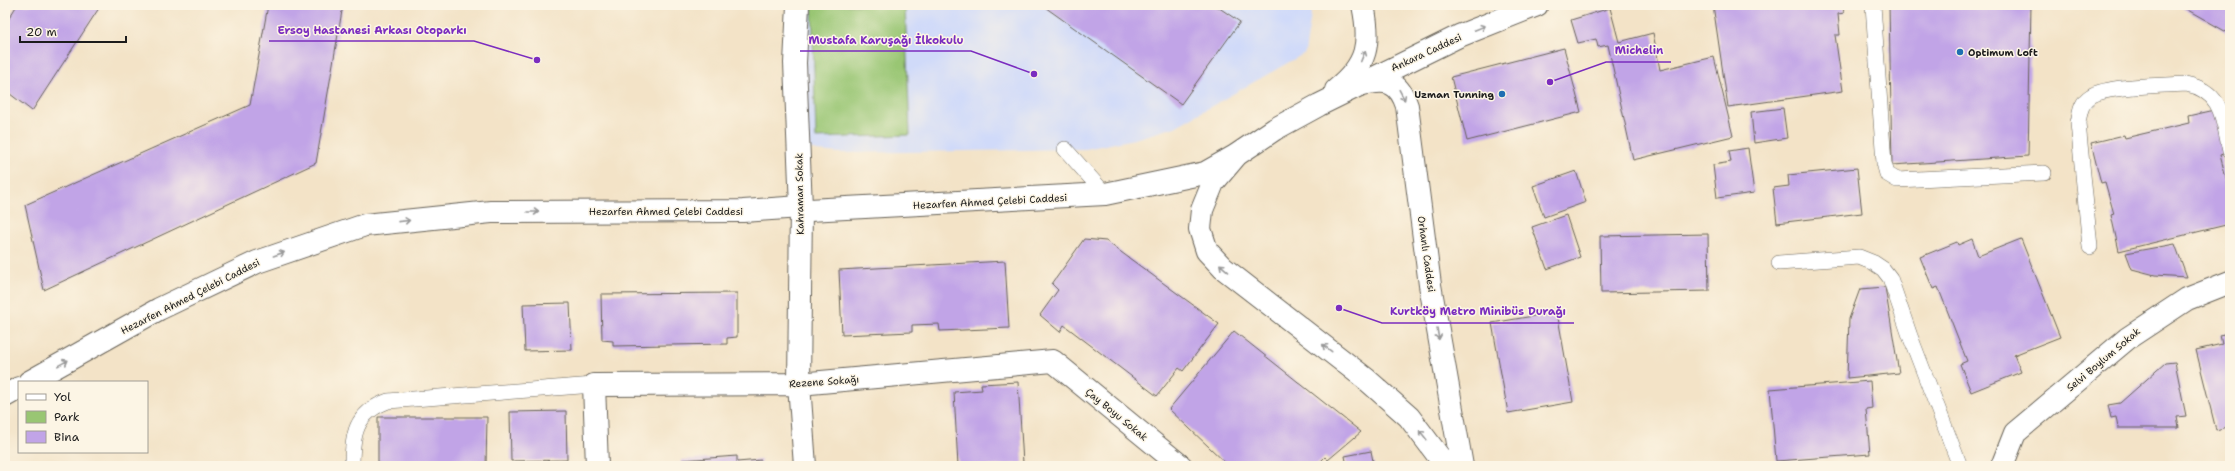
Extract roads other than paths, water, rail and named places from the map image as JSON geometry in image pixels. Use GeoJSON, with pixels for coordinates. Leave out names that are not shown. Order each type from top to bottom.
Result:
{"type":"FeatureCollection","features":[{"type":"Feature","properties":{"kind":"street","name":"Kahraman Sokak"},"geometry":{"type":"LineString","coordinates":[[798,5],[795,63],[801,207],[799,384],[805,466]]}},
{"type":"Feature","properties":{"kind":"street"},"geometry":{"type":"LineString","coordinates":[[1319,105],[1350,79],[1358,66],[1367,44],[1363,5]]}},
{"type":"Feature","properties":{"kind":"street","name":"Ankara Caddesi"},"geometry":{"type":"LineString","coordinates":[[1319,105],[1459,36],[1537,5]]}},
{"type":"Feature","properties":{"kind":"street","name":"Orhanlı Caddesi"},"geometry":{"type":"LineString","coordinates":[[1356,86],[1385,81],[1396,85],[1403,94],[1407,106],[1430,285],[1462,466]]}},
{"type":"Feature","properties":{"kind":"street","name":"Hezarfen Ahmed Çelebi Caddesi"},"geometry":{"type":"LineString","coordinates":[[31,381],[159,309],[257,262],[365,225],[491,212],[744,211],[801,207],[809,210],[1105,194],[1204,172],[1236,156],[1275,130],[1319,105]]}},
{"type":"Feature","properties":{"kind":"street"},"geometry":{"type":"LineString","coordinates":[[1236,156],[1213,183],[1202,210],[1200,229],[1207,251],[1223,268],[1382,393],[1409,417],[1446,466]]}},
{"type":"Feature","properties":{"kind":"street","name":"Selvi Boylum Sokak"},"geometry":{"type":"LineString","coordinates":[[2002,466],[2015,433],[2128,338],[2187,299],[2230,282]]}},
{"type":"Feature","properties":{"kind":"street","name":"Rezene Sokağı"},"geometry":{"type":"LineString","coordinates":[[594,385],[799,384],[1053,361]]}},
{"type":"Feature","properties":{"kind":"street","name":"Çay Boyu Sokak"},"geometry":{"type":"LineString","coordinates":[[1053,361],[1181,466]]}},
{"type":"Feature","properties":{"kind":"street"},"geometry":{"type":"LineString","coordinates":[[594,385],[597,466]]}},
{"type":"Feature","properties":{"kind":"street"},"geometry":{"type":"LineString","coordinates":[[5,396],[18,389]]}},
{"type":"Feature","properties":{"kind":"lane"},"geometry":{"type":"LineString","coordinates":[[1873,5],[1884,163],[1887,174],[1897,180],[2044,173]]}},
{"type":"Feature","properties":{"kind":"lane"},"geometry":{"type":"LineString","coordinates":[[2090,247],[2078,123],[2084,102],[2091,96],[2108,90],[2186,84],[2195,86],[2211,95],[2217,103],[2230,151]]}},
{"type":"Feature","properties":{"kind":"lane"},"geometry":{"type":"LineString","coordinates":[[1065,149],[1105,194]]}},
{"type":"Feature","properties":{"kind":"lane"},"geometry":{"type":"LineString","coordinates":[[1780,263],[1859,257],[1874,263],[1883,269],[1890,278],[1910,336],[1960,466]]}},
{"type":"Feature","properties":{"kind":"lane"},"geometry":{"type":"LineString","coordinates":[[352,466],[355,433],[361,420],[377,405],[388,401],[594,385]]}},
{"type":"Feature","properties":{"kind":"place","name":"Optimum Loft"},"geometry":{"type":"Point","coordinates":[1960,52]}},
{"type":"Feature","properties":{"kind":"place","name":"Ersoy Hastanesi Arkası Otoparkı"},"geometry":{"type":"Point","coordinates":[537,60]}},
{"type":"Feature","properties":{"kind":"place","name":"Mustafa Karuşağı İlkokulu"},"geometry":{"type":"Point","coordinates":[1034,74]}},
{"type":"Feature","properties":{"kind":"place","name":"Michelin"},"geometry":{"type":"Point","coordinates":[1550,82]}},
{"type":"Feature","properties":{"kind":"place","name":"Uzman Tunning"},"geometry":{"type":"Point","coordinates":[1502,94]}},
{"type":"Feature","properties":{"kind":"place","name":"Kurtköy Metro Minibüs Durağı"},"geometry":{"type":"Point","coordinates":[1339,308]}}]}
